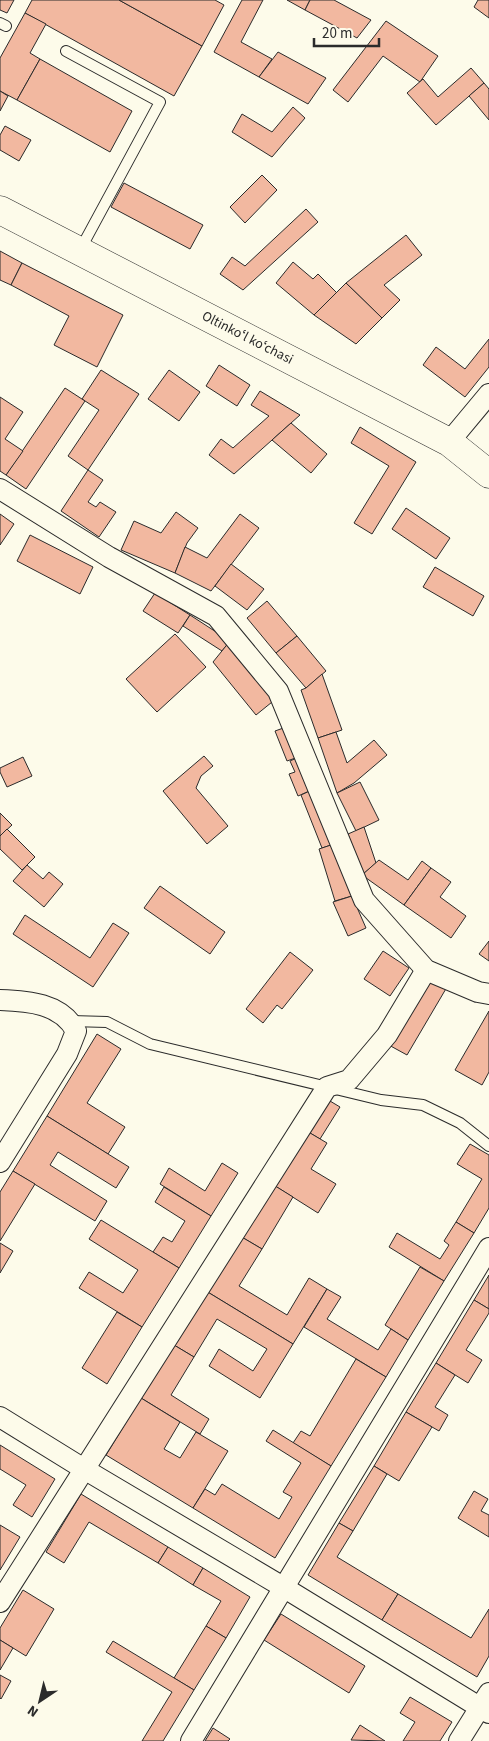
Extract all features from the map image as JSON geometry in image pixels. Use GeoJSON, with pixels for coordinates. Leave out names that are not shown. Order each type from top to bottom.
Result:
{"type":"FeatureCollection","features":[{"type":"Feature","properties":{"kind":"main road","name":"Oltinkoʻl koʻchasi"},"geometry":{"type":"LineString","coordinates":[[0,210],[450,442],[489,474]]}},
{"type":"Feature","properties":{"kind":"street"},"geometry":{"type":"LineString","coordinates":[[450,442],[489,394]]}},
{"type":"Feature","properties":{"kind":"street"},"geometry":{"type":"LineString","coordinates":[[0,488],[109,557],[216,616],[278,691],[364,900],[426,970],[478,992],[489,994]]}},
{"type":"Feature","properties":{"kind":"street"},"geometry":{"type":"LineString","coordinates":[[0,1602],[327,1087],[349,1080],[387,1035],[426,970]]}},
{"type":"Feature","properties":{"kind":"street"},"geometry":{"type":"LineString","coordinates":[[0,1000],[33,1002],[54,1010],[71,1021],[76,1031],[67,1054],[0,1162]]}},
{"type":"Feature","properties":{"kind":"street"},"geometry":{"type":"LineString","coordinates":[[191,1741],[489,1248]]}},
{"type":"Feature","properties":{"kind":"street"},"geometry":{"type":"LineString","coordinates":[[0,1417],[84,1469],[486,1705],[459,1741]]}},
{"type":"Feature","properties":{"kind":"lane"},"geometry":{"type":"LineString","coordinates":[[66,51],[160,102],[80,251]]}},
{"type":"Feature","properties":{"kind":"lane"},"geometry":{"type":"LineString","coordinates":[[71,1021],[106,1022],[150,1044],[381,1100],[423,1105],[460,1123],[489,1146]]}},
{"type":"Feature","properties":{"kind":"building"},"geometry":{"type":"Polygon","coordinates":[[[0,0],[14,0],[7,13],[0,10],[0,0]]]}},
{"type":"Feature","properties":{"kind":"building"},"geometry":{"type":"Polygon","coordinates":[[[32,0],[119,0],[202,46],[174,96],[25,13],[32,0]]]}},
{"type":"Feature","properties":{"kind":"building"},"geometry":{"type":"Polygon","coordinates":[[[119,0],[215,0],[224,5],[202,46],[119,0]]]}},
{"type":"Feature","properties":{"kind":"building"},"geometry":{"type":"Polygon","coordinates":[[[242,0],[263,0],[241,42],[272,59],[259,77],[214,52],[242,0]]]}},
{"type":"Feature","properties":{"kind":"building"},"geometry":{"type":"Polygon","coordinates":[[[287,0],[310,0],[305,10],[287,0]]]}},
{"type":"Feature","properties":{"kind":"building"},"geometry":{"type":"Polygon","coordinates":[[[310,0],[334,0],[371,20],[357,38],[305,10],[310,0]]]}},
{"type":"Feature","properties":{"kind":"building"},"geometry":{"type":"Polygon","coordinates":[[[478,0],[489,0],[489,18],[474,7],[478,0]]]}},
{"type":"Feature","properties":{"kind":"building"},"geometry":{"type":"Polygon","coordinates":[[[25,13],[46,24],[30,53],[40,59],[17,100],[0,91],[0,58],[25,13]]]}},
{"type":"Feature","properties":{"kind":"building"},"geometry":{"type":"Polygon","coordinates":[[[386,21],[438,56],[420,82],[383,56],[348,102],[333,90],[386,21]]]}},
{"type":"Feature","properties":{"kind":"building"},"geometry":{"type":"Polygon","coordinates":[[[278,52],[326,78],[308,104],[259,77],[278,52]]]}},
{"type":"Feature","properties":{"kind":"building"},"geometry":{"type":"Polygon","coordinates":[[[40,59],[132,111],[110,152],[17,100],[40,59]]]}},
{"type":"Feature","properties":{"kind":"building"},"geometry":{"type":"Polygon","coordinates":[[[471,68],[484,83],[436,125],[407,93],[423,79],[438,97],[471,68]]]}},
{"type":"Feature","properties":{"kind":"building"},"geometry":{"type":"Polygon","coordinates":[[[484,83],[489,89],[489,120],[469,96],[484,83]]]}},
{"type":"Feature","properties":{"kind":"building"},"geometry":{"type":"Polygon","coordinates":[[[0,91],[8,96],[0,111],[0,91]]]}},
{"type":"Feature","properties":{"kind":"building"},"geometry":{"type":"Polygon","coordinates":[[[293,107],[305,118],[272,157],[232,132],[242,114],[272,132],[293,107]]]}},
{"type":"Feature","properties":{"kind":"building"},"geometry":{"type":"Polygon","coordinates":[[[5,126],[31,140],[19,161],[0,150],[0,135],[5,126]]]}},
{"type":"Feature","properties":{"kind":"building"},"geometry":{"type":"Polygon","coordinates":[[[262,175],[277,190],[245,223],[230,207],[262,175]]]}},
{"type":"Feature","properties":{"kind":"building"},"geometry":{"type":"Polygon","coordinates":[[[124,183],[203,225],[190,249],[111,207],[124,183]]]}},
{"type":"Feature","properties":{"kind":"building"},"geometry":{"type":"Polygon","coordinates":[[[306,209],[318,222],[243,290],[220,274],[232,257],[245,266],[306,209]]]}},
{"type":"Feature","properties":{"kind":"building"},"geometry":{"type":"Polygon","coordinates":[[[406,235],[422,255],[384,285],[400,300],[382,318],[346,283],[406,235]]]}},
{"type":"Feature","properties":{"kind":"building"},"geometry":{"type":"Polygon","coordinates":[[[0,251],[22,263],[11,285],[0,280],[0,251]]]}},
{"type":"Feature","properties":{"kind":"building"},"geometry":{"type":"Polygon","coordinates":[[[293,262],[313,279],[318,274],[337,293],[314,315],[276,283],[293,262]]]}},
{"type":"Feature","properties":{"kind":"building"},"geometry":{"type":"Polygon","coordinates":[[[22,263],[123,315],[97,367],[54,345],[69,316],[11,285],[22,263]]]}},
{"type":"Feature","properties":{"kind":"building"},"geometry":{"type":"Polygon","coordinates":[[[346,283],[382,318],[356,344],[314,315],[346,283]]]}},
{"type":"Feature","properties":{"kind":"building"},"geometry":{"type":"Polygon","coordinates":[[[489,339],[489,367],[465,397],[423,365],[436,347],[465,369],[489,339]]]}},
{"type":"Feature","properties":{"kind":"building"},"geometry":{"type":"Polygon","coordinates":[[[219,365],[250,385],[237,406],[206,386],[219,365]]]}},
{"type":"Feature","properties":{"kind":"building"},"geometry":{"type":"Polygon","coordinates":[[[101,370],[139,394],[88,470],[68,456],[99,410],[82,399],[101,370]]]}},
{"type":"Feature","properties":{"kind":"building"},"geometry":{"type":"Polygon","coordinates":[[[169,370],[200,392],[179,421],[148,399],[169,370]]]}},
{"type":"Feature","properties":{"kind":"building"},"geometry":{"type":"Polygon","coordinates":[[[65,388],[85,401],[26,489],[6,475],[65,388]]]}},
{"type":"Feature","properties":{"kind":"building"},"geometry":{"type":"Polygon","coordinates":[[[260,391],[300,415],[234,474],[209,455],[221,439],[233,448],[269,416],[251,405],[260,391]]]}},
{"type":"Feature","properties":{"kind":"building"},"geometry":{"type":"Polygon","coordinates":[[[0,397],[23,412],[5,439],[23,451],[6,475],[0,471],[0,397]]]}},
{"type":"Feature","properties":{"kind":"building"},"geometry":{"type":"Polygon","coordinates":[[[291,423],[327,454],[311,473],[272,440],[291,423]]]}},
{"type":"Feature","properties":{"kind":"building"},"geometry":{"type":"Polygon","coordinates":[[[360,427],[416,462],[372,534],[354,523],[389,466],[351,443],[360,427]]]}},
{"type":"Feature","properties":{"kind":"building"},"geometry":{"type":"Polygon","coordinates":[[[88,470],[103,480],[88,502],[96,507],[100,502],[116,512],[99,537],[61,511],[88,470]]]}},
{"type":"Feature","properties":{"kind":"building"},"geometry":{"type":"Polygon","coordinates":[[[406,508],[450,538],[436,559],[392,529],[406,508]]]}},
{"type":"Feature","properties":{"kind":"building"},"geometry":{"type":"Polygon","coordinates":[[[176,512],[198,528],[187,543],[175,573],[121,550],[134,521],[161,533],[176,512]]]}},
{"type":"Feature","properties":{"kind":"building"},"geometry":{"type":"Polygon","coordinates":[[[0,514],[14,524],[0,545],[0,514]]]}},
{"type":"Feature","properties":{"kind":"building"},"geometry":{"type":"Polygon","coordinates":[[[240,514],[259,528],[211,591],[175,573],[185,547],[207,558],[240,514]]]}},
{"type":"Feature","properties":{"kind":"building"},"geometry":{"type":"Polygon","coordinates":[[[30,535],[93,567],[80,594],[17,561],[30,535]]]}},
{"type":"Feature","properties":{"kind":"building"},"geometry":{"type":"Polygon","coordinates":[[[231,564],[264,589],[247,610],[215,586],[231,564]]]}},
{"type":"Feature","properties":{"kind":"building"},"geometry":{"type":"Polygon","coordinates":[[[435,567],[484,596],[473,616],[423,587],[435,567]]]}},
{"type":"Feature","properties":{"kind":"building"},"geometry":{"type":"Polygon","coordinates":[[[155,593],[190,615],[178,633],[143,611],[155,593]]]}},
{"type":"Feature","properties":{"kind":"building"},"geometry":{"type":"Polygon","coordinates":[[[267,601],[297,636],[276,653],[247,618],[267,601]]]}},
{"type":"Feature","properties":{"kind":"building"},"geometry":{"type":"Polygon","coordinates":[[[190,615],[230,641],[222,651],[183,626],[190,615]]]}},
{"type":"Feature","properties":{"kind":"building"},"geometry":{"type":"Polygon","coordinates":[[[175,634],[206,667],[157,712],[126,679],[175,634]]]}},
{"type":"Feature","properties":{"kind":"building"},"geometry":{"type":"Polygon","coordinates":[[[297,636],[326,671],[306,688],[276,653],[297,636]]]}},
{"type":"Feature","properties":{"kind":"building"},"geometry":{"type":"Polygon","coordinates":[[[230,641],[277,698],[256,715],[213,662],[230,641]]]}},
{"type":"Feature","properties":{"kind":"building"},"geometry":{"type":"Polygon","coordinates":[[[322,674],[342,730],[318,738],[301,690],[322,674]]]}},
{"type":"Feature","properties":{"kind":"building"},"geometry":{"type":"Polygon","coordinates":[[[289,726],[301,756],[287,761],[275,731],[289,726]]]}},
{"type":"Feature","properties":{"kind":"building"},"geometry":{"type":"Polygon","coordinates":[[[336,732],[347,763],[374,740],[387,755],[354,783],[337,793],[318,738],[336,732]]]}},
{"type":"Feature","properties":{"kind":"building"},"geometry":{"type":"Polygon","coordinates":[[[204,756],[213,766],[201,776],[196,788],[228,826],[207,844],[163,791],[204,756]]]}},
{"type":"Feature","properties":{"kind":"building"},"geometry":{"type":"Polygon","coordinates":[[[301,756],[314,789],[298,796],[289,774],[295,772],[290,761],[301,756]]]}},
{"type":"Feature","properties":{"kind":"building"},"geometry":{"type":"Polygon","coordinates":[[[23,757],[32,776],[7,787],[0,768],[23,757]]]}},
{"type":"Feature","properties":{"kind":"building"},"geometry":{"type":"Polygon","coordinates":[[[360,782],[379,820],[356,831],[337,793],[360,782]]]}},
{"type":"Feature","properties":{"kind":"building"},"geometry":{"type":"Polygon","coordinates":[[[314,789],[334,844],[322,848],[301,795],[314,789]]]}},
{"type":"Feature","properties":{"kind":"building"},"geometry":{"type":"Polygon","coordinates":[[[0,813],[12,825],[0,836],[0,813]]]}},
{"type":"Feature","properties":{"kind":"building"},"geometry":{"type":"Polygon","coordinates":[[[364,827],[376,863],[362,875],[348,834],[364,827]]]}},
{"type":"Feature","properties":{"kind":"building"},"geometry":{"type":"Polygon","coordinates":[[[7,829],[35,857],[22,870],[0,849],[0,836],[7,829]]]}},
{"type":"Feature","properties":{"kind":"building"},"geometry":{"type":"Polygon","coordinates":[[[334,844],[352,896],[335,901],[319,849],[334,844]]]}},
{"type":"Feature","properties":{"kind":"building"},"geometry":{"type":"Polygon","coordinates":[[[379,860],[408,880],[422,861],[431,868],[404,905],[362,875],[379,860]]]}},
{"type":"Feature","properties":{"kind":"building"},"geometry":{"type":"Polygon","coordinates":[[[27,865],[43,879],[49,872],[63,884],[44,907],[13,881],[27,865]]]}},
{"type":"Feature","properties":{"kind":"building"},"geometry":{"type":"Polygon","coordinates":[[[431,868],[451,882],[440,897],[466,916],[451,938],[404,905],[431,868]]]}},
{"type":"Feature","properties":{"kind":"building"},"geometry":{"type":"Polygon","coordinates":[[[160,886],[225,932],[210,954],[144,908],[160,886]]]}},
{"type":"Feature","properties":{"kind":"building"},"geometry":{"type":"Polygon","coordinates":[[[352,896],[366,928],[348,936],[333,902],[352,896]]]}},
{"type":"Feature","properties":{"kind":"building"},"geometry":{"type":"Polygon","coordinates":[[[25,915],[90,958],[113,923],[129,933],[93,987],[13,934],[25,915]]]}},
{"type":"Feature","properties":{"kind":"building"},"geometry":{"type":"Polygon","coordinates":[[[489,941],[489,961],[479,954],[489,941]]]}},
{"type":"Feature","properties":{"kind":"building"},"geometry":{"type":"Polygon","coordinates":[[[383,951],[409,968],[390,996],[364,979],[383,951]]]}},
{"type":"Feature","properties":{"kind":"building"},"geometry":{"type":"Polygon","coordinates":[[[290,952],[313,970],[282,1009],[277,1005],[263,1023],[246,1009],[290,952]]]}},
{"type":"Feature","properties":{"kind":"building"},"geometry":{"type":"Polygon","coordinates":[[[428,976],[447,987],[407,1055],[387,1044],[428,976]]]}},
{"type":"Feature","properties":{"kind":"building"},"geometry":{"type":"Polygon","coordinates":[[[489,1011],[489,1072],[482,1085],[455,1070],[489,1011]]]}},
{"type":"Feature","properties":{"kind":"building"},"geometry":{"type":"Polygon","coordinates":[[[97,1034],[121,1049],[87,1103],[125,1127],[108,1154],[47,1116],[97,1034]]]}},
{"type":"Feature","properties":{"kind":"building"},"geometry":{"type":"Polygon","coordinates":[[[325,1098],[340,1107],[320,1139],[305,1130],[325,1098]]]}},
{"type":"Feature","properties":{"kind":"building"},"geometry":{"type":"Polygon","coordinates":[[[47,1116],[129,1167],[116,1188],[58,1152],[50,1165],[107,1201],[95,1221],[13,1171],[47,1116]]]}},
{"type":"Feature","properties":{"kind":"building"},"geometry":{"type":"Polygon","coordinates":[[[305,1130],[327,1143],[311,1169],[336,1184],[318,1213],[272,1184],[305,1130]]]}},
{"type":"Feature","properties":{"kind":"building"},"geometry":{"type":"Polygon","coordinates":[[[470,1144],[489,1155],[489,1208],[474,1233],[456,1222],[482,1179],[457,1164],[470,1144]]]}},
{"type":"Feature","properties":{"kind":"building"},"geometry":{"type":"Polygon","coordinates":[[[222,1163],[238,1173],[211,1216],[160,1184],[169,1168],[205,1191],[222,1163]]]}},
{"type":"Feature","properties":{"kind":"building"},"geometry":{"type":"Polygon","coordinates":[[[13,1171],[35,1184],[0,1241],[0,1192],[13,1171]]]}},
{"type":"Feature","properties":{"kind":"building"},"geometry":{"type":"Polygon","coordinates":[[[272,1184],[293,1197],[262,1249],[240,1236],[272,1184]]]}},
{"type":"Feature","properties":{"kind":"building"},"geometry":{"type":"Polygon","coordinates":[[[164,1187],[211,1216],[179,1268],[153,1252],[163,1237],[172,1242],[185,1221],[155,1202],[164,1187]]]}},
{"type":"Feature","properties":{"kind":"building"},"geometry":{"type":"Polygon","coordinates":[[[101,1220],[179,1268],[142,1327],[79,1288],[89,1272],[123,1293],[138,1270],[89,1239],[101,1220]]]}},
{"type":"Feature","properties":{"kind":"building"},"geometry":{"type":"Polygon","coordinates":[[[456,1222],[474,1233],[444,1281],[389,1247],[397,1233],[440,1259],[449,1245],[444,1241],[456,1222]]]}},
{"type":"Feature","properties":{"kind":"building"},"geometry":{"type":"Polygon","coordinates":[[[240,1236],[262,1249],[239,1286],[287,1315],[309,1278],[327,1289],[293,1344],[206,1291],[240,1236]]]}},
{"type":"Feature","properties":{"kind":"building"},"geometry":{"type":"Polygon","coordinates":[[[0,1243],[13,1251],[0,1273],[0,1243]]]}},
{"type":"Feature","properties":{"kind":"building"},"geometry":{"type":"Polygon","coordinates":[[[420,1267],[444,1281],[408,1340],[385,1325],[420,1267]]]}},
{"type":"Feature","properties":{"kind":"building"},"geometry":{"type":"Polygon","coordinates":[[[489,1275],[489,1309],[474,1300],[489,1275]]]}},
{"type":"Feature","properties":{"kind":"building"},"geometry":{"type":"Polygon","coordinates":[[[327,1289],[341,1297],[327,1319],[378,1350],[391,1329],[408,1340],[386,1377],[304,1327],[327,1289]]]}},
{"type":"Feature","properties":{"kind":"building"},"geometry":{"type":"Polygon","coordinates":[[[206,1291],[293,1344],[260,1398],[209,1366],[219,1349],[253,1371],[267,1349],[217,1319],[194,1357],[174,1345],[206,1291]]]}},
{"type":"Feature","properties":{"kind":"building"},"geometry":{"type":"Polygon","coordinates":[[[474,1300],[489,1309],[489,1313],[466,1350],[482,1360],[468,1383],[436,1363],[474,1300]]]}},
{"type":"Feature","properties":{"kind":"building"},"geometry":{"type":"Polygon","coordinates":[[[117,1312],[142,1327],[107,1384],[82,1368],[117,1312]]]}},
{"type":"Feature","properties":{"kind":"building"},"geometry":{"type":"Polygon","coordinates":[[[174,1345],[194,1357],[171,1395],[209,1419],[200,1434],[141,1398],[174,1345]]]}},
{"type":"Feature","properties":{"kind":"building"},"geometry":{"type":"Polygon","coordinates":[[[356,1359],[386,1377],[331,1466],[293,1443],[301,1431],[310,1436],[356,1359]]]}},
{"type":"Feature","properties":{"kind":"building"},"geometry":{"type":"Polygon","coordinates":[[[436,1363],[455,1375],[435,1407],[448,1415],[439,1431],[406,1412],[436,1363]]]}},
{"type":"Feature","properties":{"kind":"building"},"geometry":{"type":"Polygon","coordinates":[[[141,1398],[180,1422],[164,1449],[180,1458],[196,1432],[228,1451],[193,1508],[106,1455],[141,1398]]]}},
{"type":"Feature","properties":{"kind":"building"},"geometry":{"type":"Polygon","coordinates":[[[406,1412],[432,1427],[399,1481],[374,1466],[406,1412]]]}},
{"type":"Feature","properties":{"kind":"building"},"geometry":{"type":"Polygon","coordinates":[[[273,1430],[331,1466],[275,1558],[193,1508],[205,1489],[215,1495],[222,1484],[279,1519],[292,1497],[283,1492],[301,1463],[266,1441],[273,1430]]]}},
{"type":"Feature","properties":{"kind":"building"},"geometry":{"type":"Polygon","coordinates":[[[0,1445],[55,1479],[32,1517],[13,1505],[26,1485],[0,1469],[0,1445]]]}},
{"type":"Feature","properties":{"kind":"building"},"geometry":{"type":"Polygon","coordinates":[[[374,1466],[387,1474],[353,1531],[339,1523],[374,1466]]]}},
{"type":"Feature","properties":{"kind":"building"},"geometry":{"type":"Polygon","coordinates":[[[474,1491],[488,1499],[481,1511],[489,1515],[489,1537],[458,1518],[474,1491]]]}},
{"type":"Feature","properties":{"kind":"building"},"geometry":{"type":"Polygon","coordinates":[[[81,1494],[168,1547],[158,1563],[89,1522],[64,1563],[46,1552],[81,1494]]]}},
{"type":"Feature","properties":{"kind":"building"},"geometry":{"type":"Polygon","coordinates":[[[339,1523],[353,1531],[337,1557],[398,1594],[382,1620],[308,1575],[339,1523]]]}},
{"type":"Feature","properties":{"kind":"building"},"geometry":{"type":"Polygon","coordinates":[[[0,1525],[20,1537],[0,1570],[0,1525]]]}},
{"type":"Feature","properties":{"kind":"building"},"geometry":{"type":"Polygon","coordinates":[[[168,1547],[203,1568],[193,1585],[158,1563],[168,1547]]]}},
{"type":"Feature","properties":{"kind":"building"},"geometry":{"type":"Polygon","coordinates":[[[203,1568],[250,1597],[226,1638],[206,1626],[221,1601],[193,1585],[203,1568]]]}},
{"type":"Feature","properties":{"kind":"building"},"geometry":{"type":"Polygon","coordinates":[[[23,1590],[54,1609],[26,1656],[0,1640],[0,1628],[23,1590]]]}},
{"type":"Feature","properties":{"kind":"building"},"geometry":{"type":"Polygon","coordinates":[[[398,1594],[471,1638],[489,1609],[489,1656],[477,1677],[382,1620],[398,1594]]]}},
{"type":"Feature","properties":{"kind":"building"},"geometry":{"type":"Polygon","coordinates":[[[281,1614],[365,1666],[349,1693],[264,1640],[281,1614]]]}},
{"type":"Feature","properties":{"kind":"building"},"geometry":{"type":"Polygon","coordinates":[[[206,1626],[226,1638],[194,1690],[174,1678],[206,1626]]]}},
{"type":"Feature","properties":{"kind":"building"},"geometry":{"type":"Polygon","coordinates":[[[0,1640],[13,1648],[0,1670],[0,1640]]]}},
{"type":"Feature","properties":{"kind":"building"},"geometry":{"type":"Polygon","coordinates":[[[113,1641],[194,1690],[163,1741],[142,1741],[172,1692],[106,1652],[113,1641]]]}},
{"type":"Feature","properties":{"kind":"building"},"geometry":{"type":"Polygon","coordinates":[[[0,1675],[11,1681],[1,1699],[0,1698],[0,1675]]]}},
{"type":"Feature","properties":{"kind":"building"},"geometry":{"type":"Polygon","coordinates":[[[410,1697],[452,1722],[440,1741],[403,1741],[415,1722],[400,1713],[410,1697]]]}},
{"type":"Feature","properties":{"kind":"building"},"geometry":{"type":"Polygon","coordinates":[[[360,1725],[385,1741],[351,1740],[360,1725]]]}},
{"type":"Feature","properties":{"kind":"building"},"geometry":{"type":"Polygon","coordinates":[[[213,1728],[230,1739],[228,1741],[205,1741],[213,1728]]]}}]}
